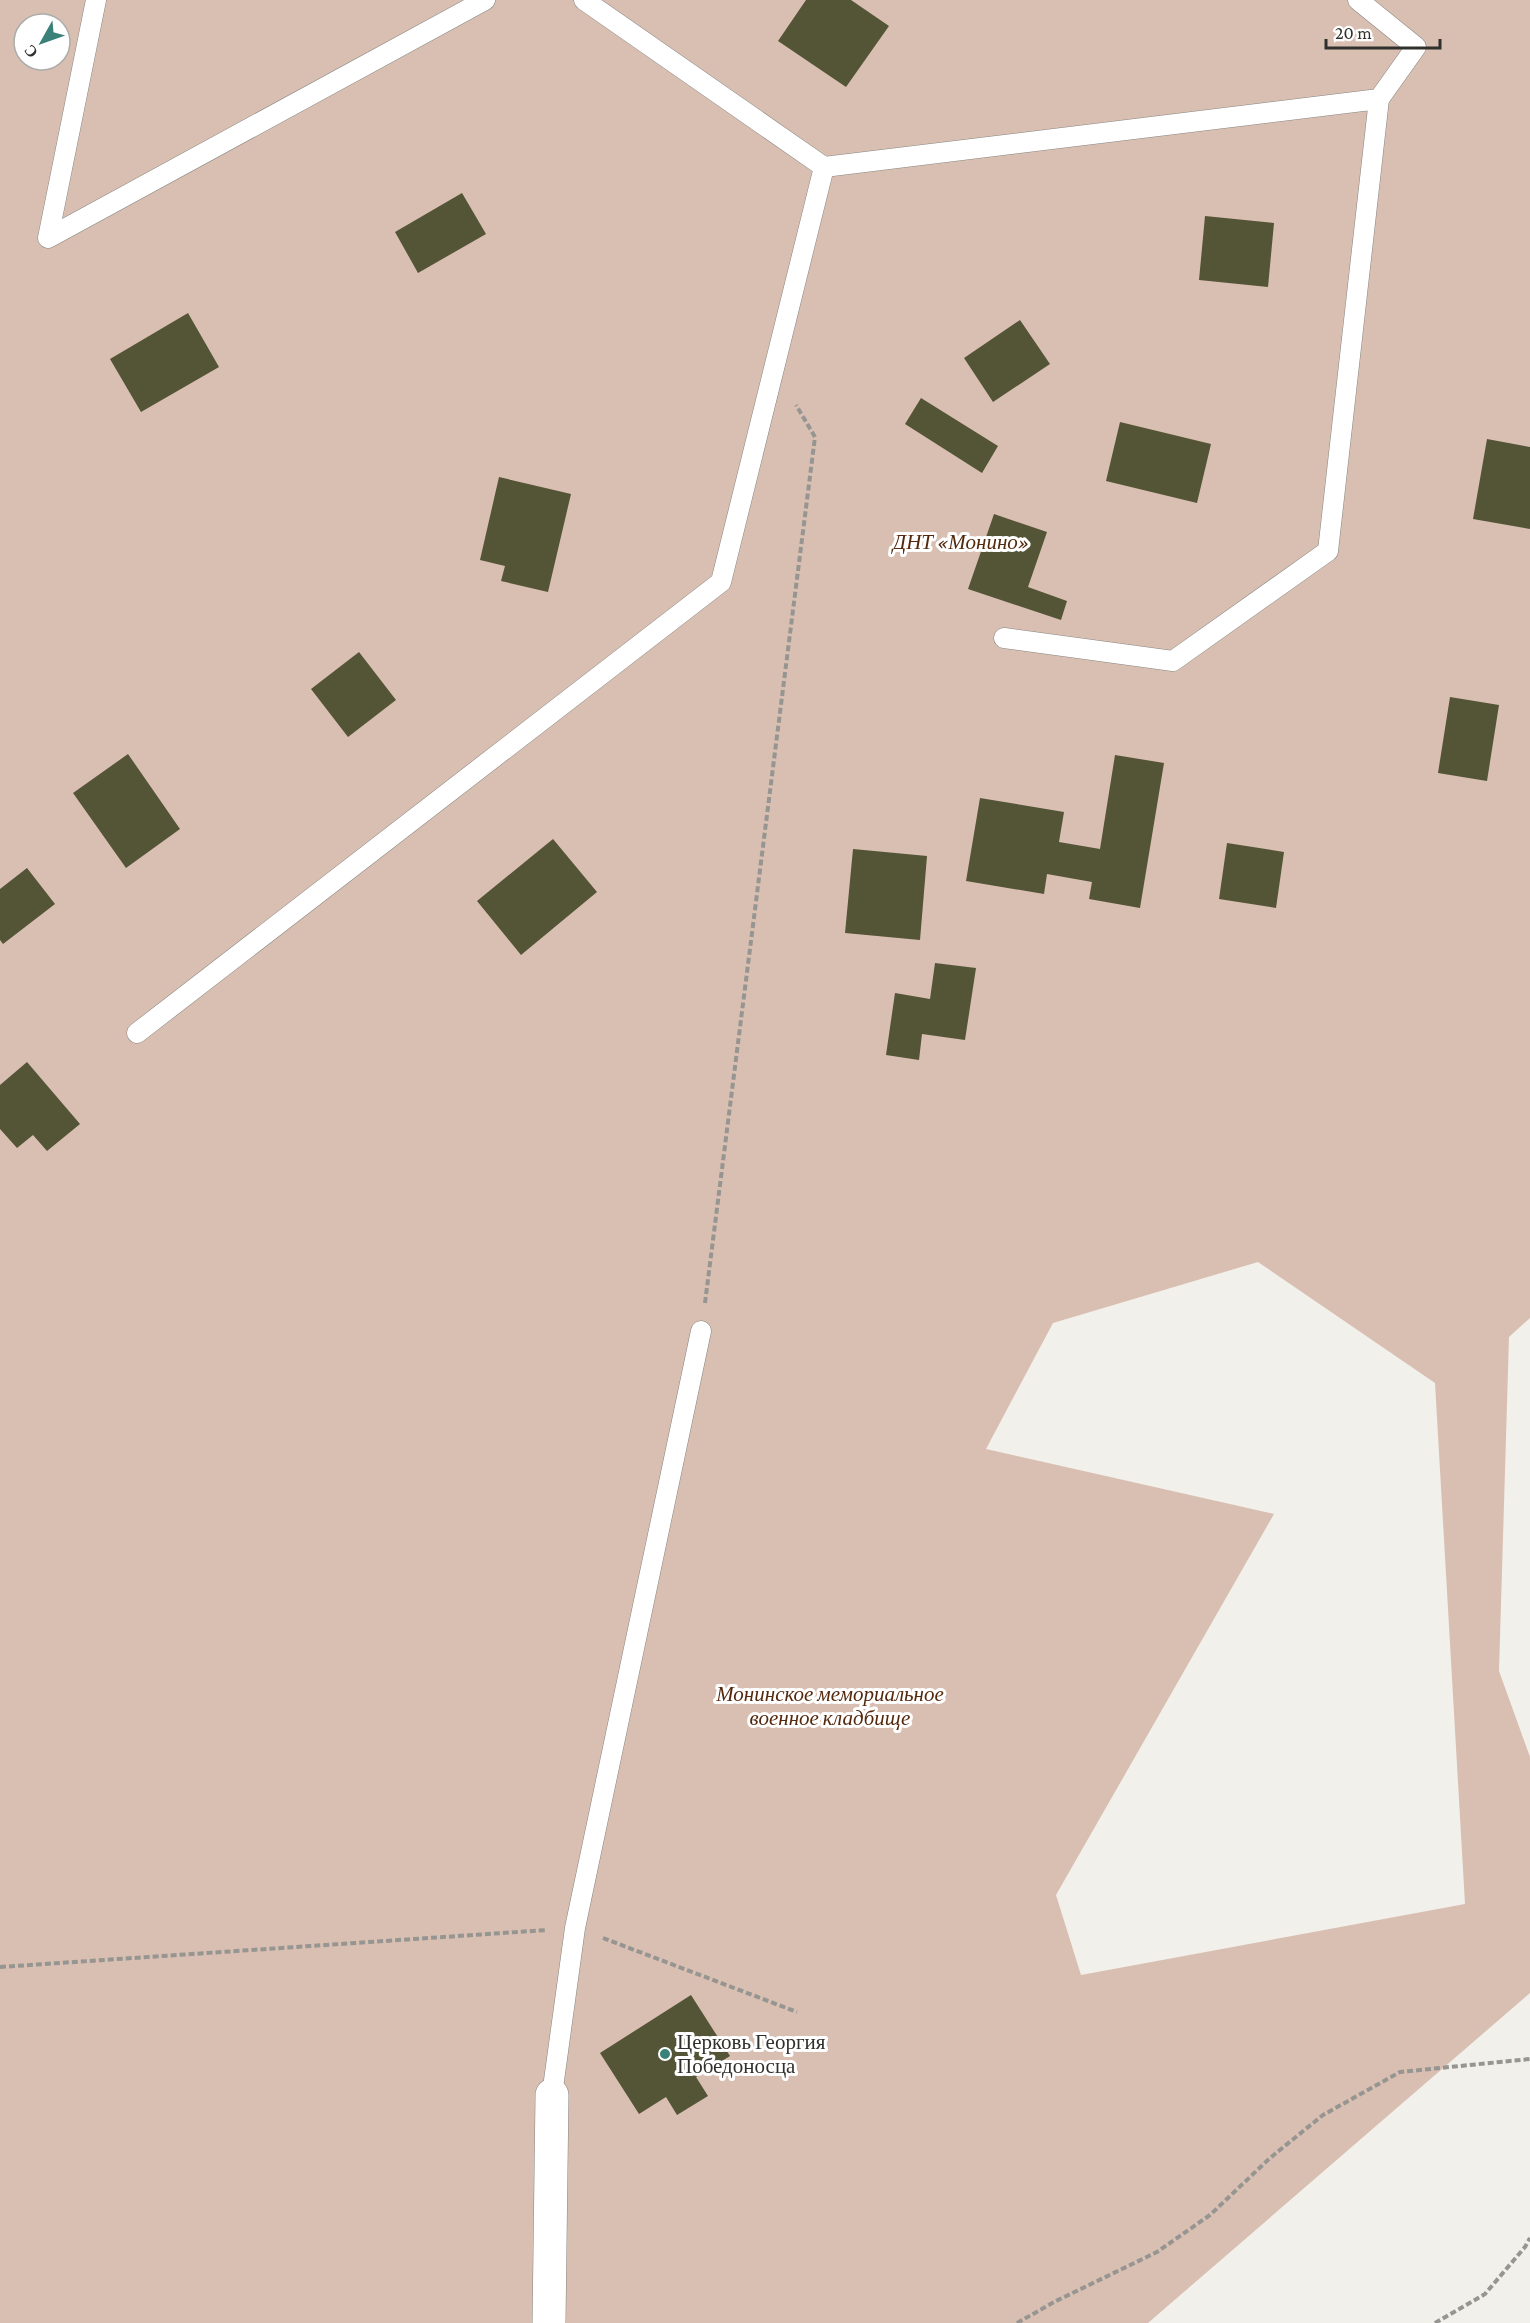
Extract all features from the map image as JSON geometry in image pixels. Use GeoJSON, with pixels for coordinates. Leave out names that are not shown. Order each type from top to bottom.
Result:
{"type":"FeatureCollection","features":[{"type":"Feature","properties":{"kind":"street"},"geometry":{"type":"LineString","coordinates":[[549,2323],[552,2095]]}},
{"type":"Feature","properties":{"kind":"lane"},"geometry":{"type":"LineString","coordinates":[[96,0],[48,238],[485,0]]}},
{"type":"Feature","properties":{"kind":"lane"},"geometry":{"type":"LineString","coordinates":[[584,0],[824,167],[1379,99]]}},
{"type":"Feature","properties":{"kind":"lane"},"geometry":{"type":"LineString","coordinates":[[1004,638],[1173,661],[1328,551],[1379,99],[1416,47],[1359,0]]}},
{"type":"Feature","properties":{"kind":"lane"},"geometry":{"type":"LineString","coordinates":[[137,1033],[721,582],[824,167]]}},
{"type":"Feature","properties":{"kind":"lane"},"geometry":{"type":"LineString","coordinates":[[552,2095],[575,1928],[701,1331]]}},
{"type":"Feature","properties":{"kind":"path"},"geometry":{"type":"LineString","coordinates":[[701,1331],[815,437],[774,366]]}},
{"type":"Feature","properties":{"kind":"path"},"geometry":{"type":"LineString","coordinates":[[0,1967],[575,1928],[797,2012]]}},
{"type":"Feature","properties":{"kind":"path"},"geometry":{"type":"LineString","coordinates":[[1017,2323],[1056,2301],[1157,2252],[1210,2215],[1270,2158],[1323,2115],[1400,2072],[1530,2059]]}},
{"type":"Feature","properties":{"kind":"path"},"geometry":{"type":"LineString","coordinates":[[1435,2323],[1485,2294],[1530,2238]]}},
{"type":"Feature","properties":{"kind":"green space"},"geometry":{"type":"Polygon","coordinates":[[[0,0],[1530,0],[1530,1318],[1509,1337],[1499,1671],[1530,1757],[1530,1993],[1148,2323],[0,2323],[0,0]],[[1258,1262],[1053,1323],[986,1449],[1274,1514],[1056,1895],[1081,1975],[1465,1904],[1435,1383],[1258,1262]]]}},
{"type":"Feature","properties":{"kind":"building"},"geometry":{"type":"Polygon","coordinates":[[[806,0],[851,0],[889,26],[846,87],[778,41],[806,0]]]}},
{"type":"Feature","properties":{"kind":"building"},"geometry":{"type":"Polygon","coordinates":[[[462,193],[486,234],[418,273],[395,232],[462,193]]]}},
{"type":"Feature","properties":{"kind":"building"},"geometry":{"type":"Polygon","coordinates":[[[1205,216],[1274,223],[1268,287],[1199,280],[1205,216]]]}},
{"type":"Feature","properties":{"kind":"building"},"geometry":{"type":"Polygon","coordinates":[[[188,313],[219,367],[141,412],[110,359],[188,313]]]}},
{"type":"Feature","properties":{"kind":"building"},"geometry":{"type":"Polygon","coordinates":[[[1020,320],[1050,364],[993,402],[964,358],[1020,320]]]}},
{"type":"Feature","properties":{"kind":"building"},"geometry":{"type":"Polygon","coordinates":[[[921,398],[998,446],[982,473],[905,424],[921,398]]]}},
{"type":"Feature","properties":{"kind":"building"},"geometry":{"type":"Polygon","coordinates":[[[1120,422],[1211,444],[1197,503],[1106,481],[1120,422]]]}},
{"type":"Feature","properties":{"kind":"building"},"geometry":{"type":"Polygon","coordinates":[[[1487,439],[1530,447],[1530,529],[1473,519],[1487,439]]]}},
{"type":"Feature","properties":{"kind":"building"},"geometry":{"type":"Polygon","coordinates":[[[499,477],[571,494],[548,592],[501,581],[505,566],[480,560],[499,477]]]}},
{"type":"Feature","properties":{"kind":"building"},"geometry":{"type":"Polygon","coordinates":[[[994,514],[1047,532],[1028,587],[1067,601],[1061,620],[968,589],[994,514]]]}},
{"type":"Feature","properties":{"kind":"building"},"geometry":{"type":"Polygon","coordinates":[[[359,652],[396,700],[348,737],[311,689],[359,652]]]}},
{"type":"Feature","properties":{"kind":"building"},"geometry":{"type":"Polygon","coordinates":[[[1450,697],[1499,705],[1487,781],[1438,773],[1450,697]]]}},
{"type":"Feature","properties":{"kind":"building"},"geometry":{"type":"Polygon","coordinates":[[[128,754],[180,829],[126,868],[73,793],[128,754]]]}},
{"type":"Feature","properties":{"kind":"building"},"geometry":{"type":"Polygon","coordinates":[[[1115,755],[1164,763],[1140,908],[1089,899],[1092,882],[1047,874],[1044,894],[966,881],[980,798],[1064,812],[1059,842],[1100,849],[1115,755]]]}},
{"type":"Feature","properties":{"kind":"building"},"geometry":{"type":"Polygon","coordinates":[[[553,839],[597,892],[521,955],[477,901],[553,839]]]}},
{"type":"Feature","properties":{"kind":"building"},"geometry":{"type":"Polygon","coordinates":[[[1227,843],[1284,852],[1276,908],[1219,899],[1227,843]]]}},
{"type":"Feature","properties":{"kind":"building"},"geometry":{"type":"Polygon","coordinates":[[[853,849],[927,856],[920,940],[845,933],[853,849]]]}},
{"type":"Feature","properties":{"kind":"building"},"geometry":{"type":"Polygon","coordinates":[[[27,868],[55,904],[3,944],[0,940],[0,889],[27,868]]]}},
{"type":"Feature","properties":{"kind":"building"},"geometry":{"type":"Polygon","coordinates":[[[935,963],[976,968],[965,1040],[922,1034],[919,1060],[886,1055],[895,993],[930,999],[935,963]]]}},
{"type":"Feature","properties":{"kind":"building"},"geometry":{"type":"Polygon","coordinates":[[[27,1062],[80,1124],[47,1151],[33,1135],[17,1148],[0,1129],[0,1085],[27,1062]]]}},
{"type":"Feature","properties":{"kind":"building","name":"Церковь Георгия Победоносца"},"geometry":{"type":"Polygon","coordinates":[[[691,1995],[730,2056],[696,2077],[708,2096],[677,2115],[666,2097],[639,2114],[600,2053],[691,1995]]]}},
{"type":"Feature","properties":{"kind":"place","name":"Церковь Георгия Победоносца"},"geometry":{"type":"Point","coordinates":[665,2054]}},
{"type":"Feature","properties":{"kind":"park label","name":"ДНТ «Монино»"},"geometry":{"type":"Point","coordinates":[961,542]}},
{"type":"Feature","properties":{"kind":"park label","name":"Монинское мемориальное военное кладбище"},"geometry":{"type":"Point","coordinates":[830,1706]}}]}
